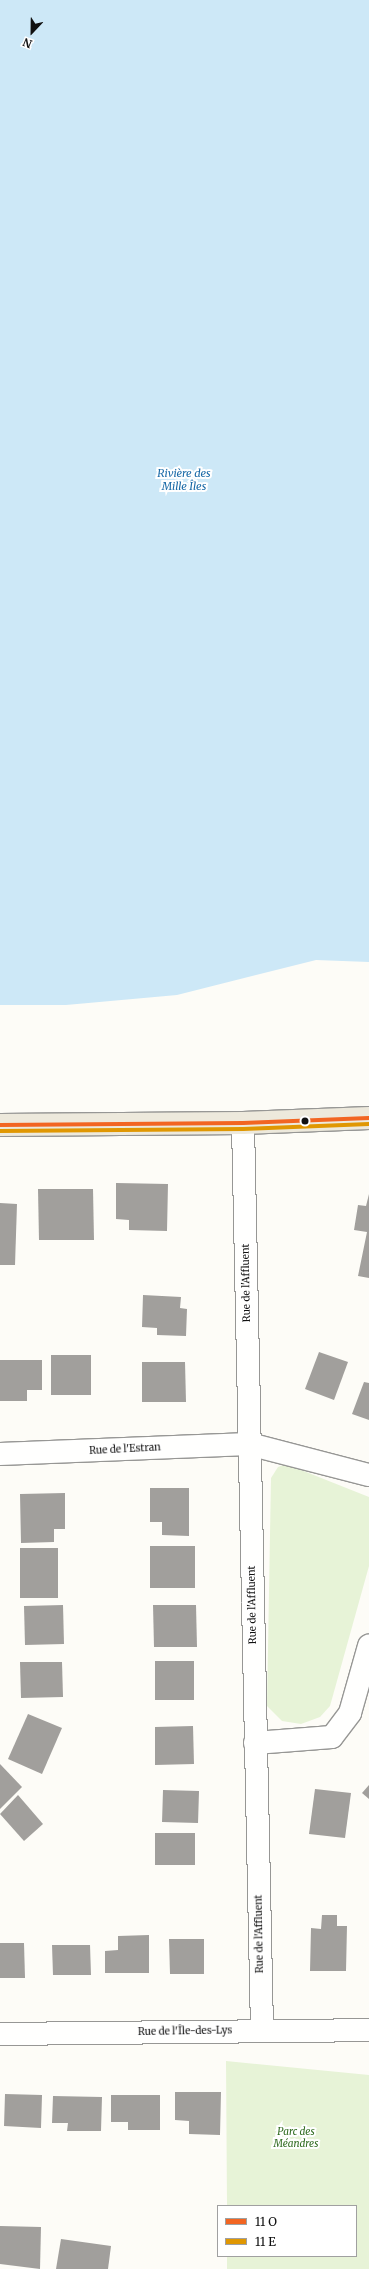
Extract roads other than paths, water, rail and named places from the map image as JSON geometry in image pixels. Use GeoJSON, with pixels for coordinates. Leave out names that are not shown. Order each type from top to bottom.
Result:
{"type":"FeatureCollection","features":[{"type":"Feature","properties":{"kind":"main road"},"geometry":{"type":"LineString","coordinates":[[0,1125],[243,1123],[369,1118]]}},
{"type":"Feature","properties":{"kind":"street","name":"Rue de l'Affluent"},"geometry":{"type":"LineString","coordinates":[[243,1123],[262,2030]]}},
{"type":"Feature","properties":{"kind":"street","name":"Rue de l'Estran"},"geometry":{"type":"LineString","coordinates":[[0,1454],[249,1444]]}},
{"type":"Feature","properties":{"kind":"street"},"geometry":{"type":"LineString","coordinates":[[249,1444],[369,1475]]}},
{"type":"Feature","properties":{"kind":"street"},"geometry":{"type":"LineString","coordinates":[[255,1743],[332,1737],[350,1713],[369,1646]]}},
{"type":"Feature","properties":{"kind":"street","name":"Rue de l'Île-des-Lys"},"geometry":{"type":"LineString","coordinates":[[0,2034],[369,2030]]}},
{"type":"Feature","properties":{"kind":"water","name":"Rivière des Mille Îles"},"geometry":{"type":"Polygon","coordinates":[[[0,0],[369,0],[369,962],[316,960],[177,995],[66,1005],[0,1005],[0,0]]]}},
{"type":"Feature","properties":{"kind":"park label","name":"Parc des Méandres"},"geometry":{"type":"Point","coordinates":[296,2136]}}]}
